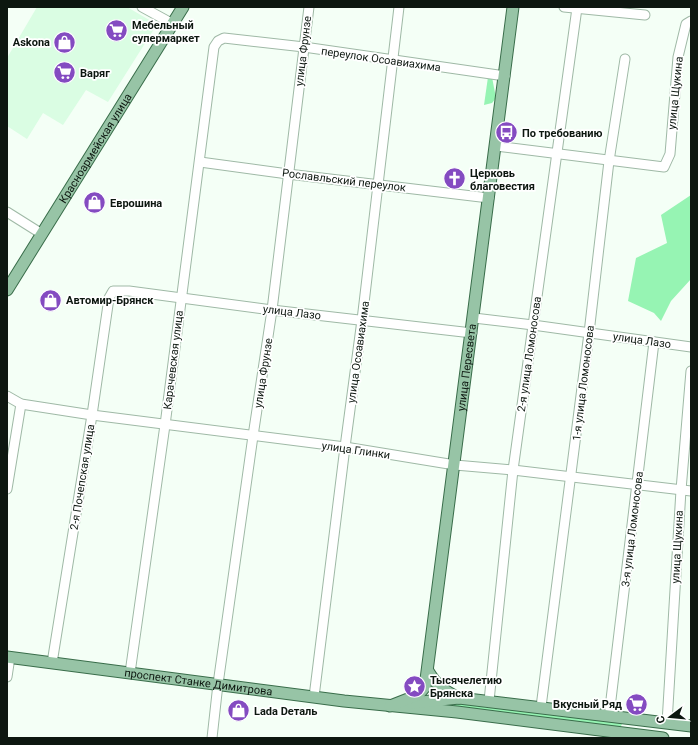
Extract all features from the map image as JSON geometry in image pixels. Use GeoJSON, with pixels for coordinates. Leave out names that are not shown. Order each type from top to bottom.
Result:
{"type":"FeatureCollection","features":[{"type":"Feature","properties":{"kind":"main road","name":"Красноармейская улица"},"geometry":{"type":"LineString","coordinates":[[7,290],[183,7]]}},
{"type":"Feature","properties":{"kind":"main road","name":"улица Пересвета"},"geometry":{"type":"LineString","coordinates":[[390,706],[418,695],[425,686],[428,671],[514,7]]}},
{"type":"Feature","properties":{"kind":"main road","name":"проспект Станке Димитрова"},"geometry":{"type":"LineString","coordinates":[[8,657],[314,697],[457,712],[625,736],[663,738]]}},
{"type":"Feature","properties":{"kind":"main road"},"geometry":{"type":"LineString","coordinates":[[428,671],[439,687],[459,698]]}},
{"type":"Feature","properties":{"kind":"main road"},"geometry":{"type":"LineString","coordinates":[[428,671],[435,695],[438,700],[442,705],[457,712]]}},
{"type":"Feature","properties":{"kind":"main road","name":"проспект Станке Димитрова"},"geometry":{"type":"LineString","coordinates":[[390,706],[459,698],[691,726]]}},
{"type":"Feature","properties":{"kind":"street"},"geometry":{"type":"LineString","coordinates":[[142,7],[173,24]]}},
{"type":"Feature","properties":{"kind":"street","name":"улица Фрунзе"},"geometry":{"type":"LineString","coordinates":[[212,738],[218,684],[272,310],[309,7]]}},
{"type":"Feature","properties":{"kind":"street","name":"улица Осоавиахима"},"geometry":{"type":"LineString","coordinates":[[314,697],[362,320],[399,7]]}},
{"type":"Feature","properties":{"kind":"street"},"geometry":{"type":"LineString","coordinates":[[564,7],[645,15]]}},
{"type":"Feature","properties":{"kind":"street","name":"2-я улица Ломоносова"},"geometry":{"type":"LineString","coordinates":[[489,701],[513,470],[578,8]]}},
{"type":"Feature","properties":{"kind":"street","name":"улица Щукина"},"geometry":{"type":"LineString","coordinates":[[609,161],[664,167],[670,154],[678,57],[686,24],[691,21]]}},
{"type":"Feature","properties":{"kind":"street","name":"переулок Осоавиахима"},"geometry":{"type":"LineString","coordinates":[[214,47],[218,41],[224,38],[304,47],[505,76]]}},
{"type":"Feature","properties":{"kind":"street","name":"Карачевская улица"},"geometry":{"type":"LineString","coordinates":[[130,673],[165,425],[214,47]]}},
{"type":"Feature","properties":{"kind":"street","name":"1-я улица Ломоносова"},"geometry":{"type":"LineString","coordinates":[[541,707],[589,333],[609,161],[625,59]]}},
{"type":"Feature","properties":{"kind":"street"},"geometry":{"type":"LineString","coordinates":[[496,146],[609,161]]}},
{"type":"Feature","properties":{"kind":"street","name":"Рославльский переулок"},"geometry":{"type":"LineString","coordinates":[[200,162],[489,198]]}},
{"type":"Feature","properties":{"kind":"street"},"geometry":{"type":"LineString","coordinates":[[7,212],[42,234]]}},
{"type":"Feature","properties":{"kind":"street","name":"улица Лазо"},"geometry":{"type":"LineString","coordinates":[[113,291],[129,291],[272,310],[472,333]]}},
{"type":"Feature","properties":{"kind":"street","name":"2-я Почепская улица"},"geometry":{"type":"LineString","coordinates":[[52,663],[92,415],[109,298],[113,291]]}},
{"type":"Feature","properties":{"kind":"street","name":"улица Лазо"},"geometry":{"type":"LineString","coordinates":[[474,318],[691,347]]}},
{"type":"Feature","properties":{"kind":"street","name":"3-я улица Ломоносова"},"geometry":{"type":"LineString","coordinates":[[609,716],[654,342]]}},
{"type":"Feature","properties":{"kind":"street","name":"улица Щукина"},"geometry":{"type":"LineString","coordinates":[[668,723],[681,490],[691,371]]}},
{"type":"Feature","properties":{"kind":"street"},"geometry":{"type":"LineString","coordinates":[[7,396],[21,404],[7,489]]}},
{"type":"Feature","properties":{"kind":"street","name":"улица Глинки"},"geometry":{"type":"LineString","coordinates":[[21,404],[165,425],[345,447],[455,465],[513,470],[691,491]]}},
{"type":"Feature","properties":{"kind":"street"},"geometry":{"type":"LineString","coordinates":[[7,677],[8,657]]}},
{"type":"Feature","properties":{"kind":"street"},"geometry":{"type":"LineString","coordinates":[[625,736],[628,718]]}},
{"type":"Feature","properties":{"kind":"shaded area"},"geometry":{"type":"Polygon","coordinates":[[[37,7],[127,7],[151,21],[154,29],[108,102],[86,90],[63,125],[43,113],[27,139],[7,126],[7,58],[37,7]]]}},
{"type":"Feature","properties":{"kind":"green space"},"geometry":{"type":"Polygon","coordinates":[[[488,77],[492,77],[496,98],[492,103],[484,105],[488,77]]]}},
{"type":"Feature","properties":{"kind":"green space"},"geometry":{"type":"Polygon","coordinates":[[[691,195],[691,279],[671,301],[661,321],[654,313],[628,301],[636,258],[667,243],[661,215],[691,195]]]}},
{"type":"Feature","properties":{"kind":"green space"},"geometry":{"type":"Polygon","coordinates":[[[456,702],[620,722],[622,724],[620,728],[454,706],[454,703],[456,702]]]}},
{"type":"Feature","properties":{"kind":"place","name":"Мебельный супермаркет"},"geometry":{"type":"Point","coordinates":[117,31]}},
{"type":"Feature","properties":{"kind":"place","name":"Askona"},"geometry":{"type":"Point","coordinates":[65,42]}},
{"type":"Feature","properties":{"kind":"place","name":"Варяг"},"geometry":{"type":"Point","coordinates":[65,73]}},
{"type":"Feature","properties":{"kind":"place","name":"По требованию"},"geometry":{"type":"Point","coordinates":[506,133]}},
{"type":"Feature","properties":{"kind":"place","name":"Церковь благовестия"},"geometry":{"type":"Point","coordinates":[455,179]}},
{"type":"Feature","properties":{"kind":"place","name":"Еврошина"},"geometry":{"type":"Point","coordinates":[95,203]}},
{"type":"Feature","properties":{"kind":"place","name":"Автомир-Брянск"},"geometry":{"type":"Point","coordinates":[51,300]}},
{"type":"Feature","properties":{"kind":"place","name":"Тысячелетию Брянска"},"geometry":{"type":"Point","coordinates":[414,686]}},
{"type":"Feature","properties":{"kind":"place","name":"Вкусный Ряд"},"geometry":{"type":"Point","coordinates":[637,704]}},
{"type":"Feature","properties":{"kind":"place","name":"Lada Dеталь"},"geometry":{"type":"Point","coordinates":[239,711]}}]}
